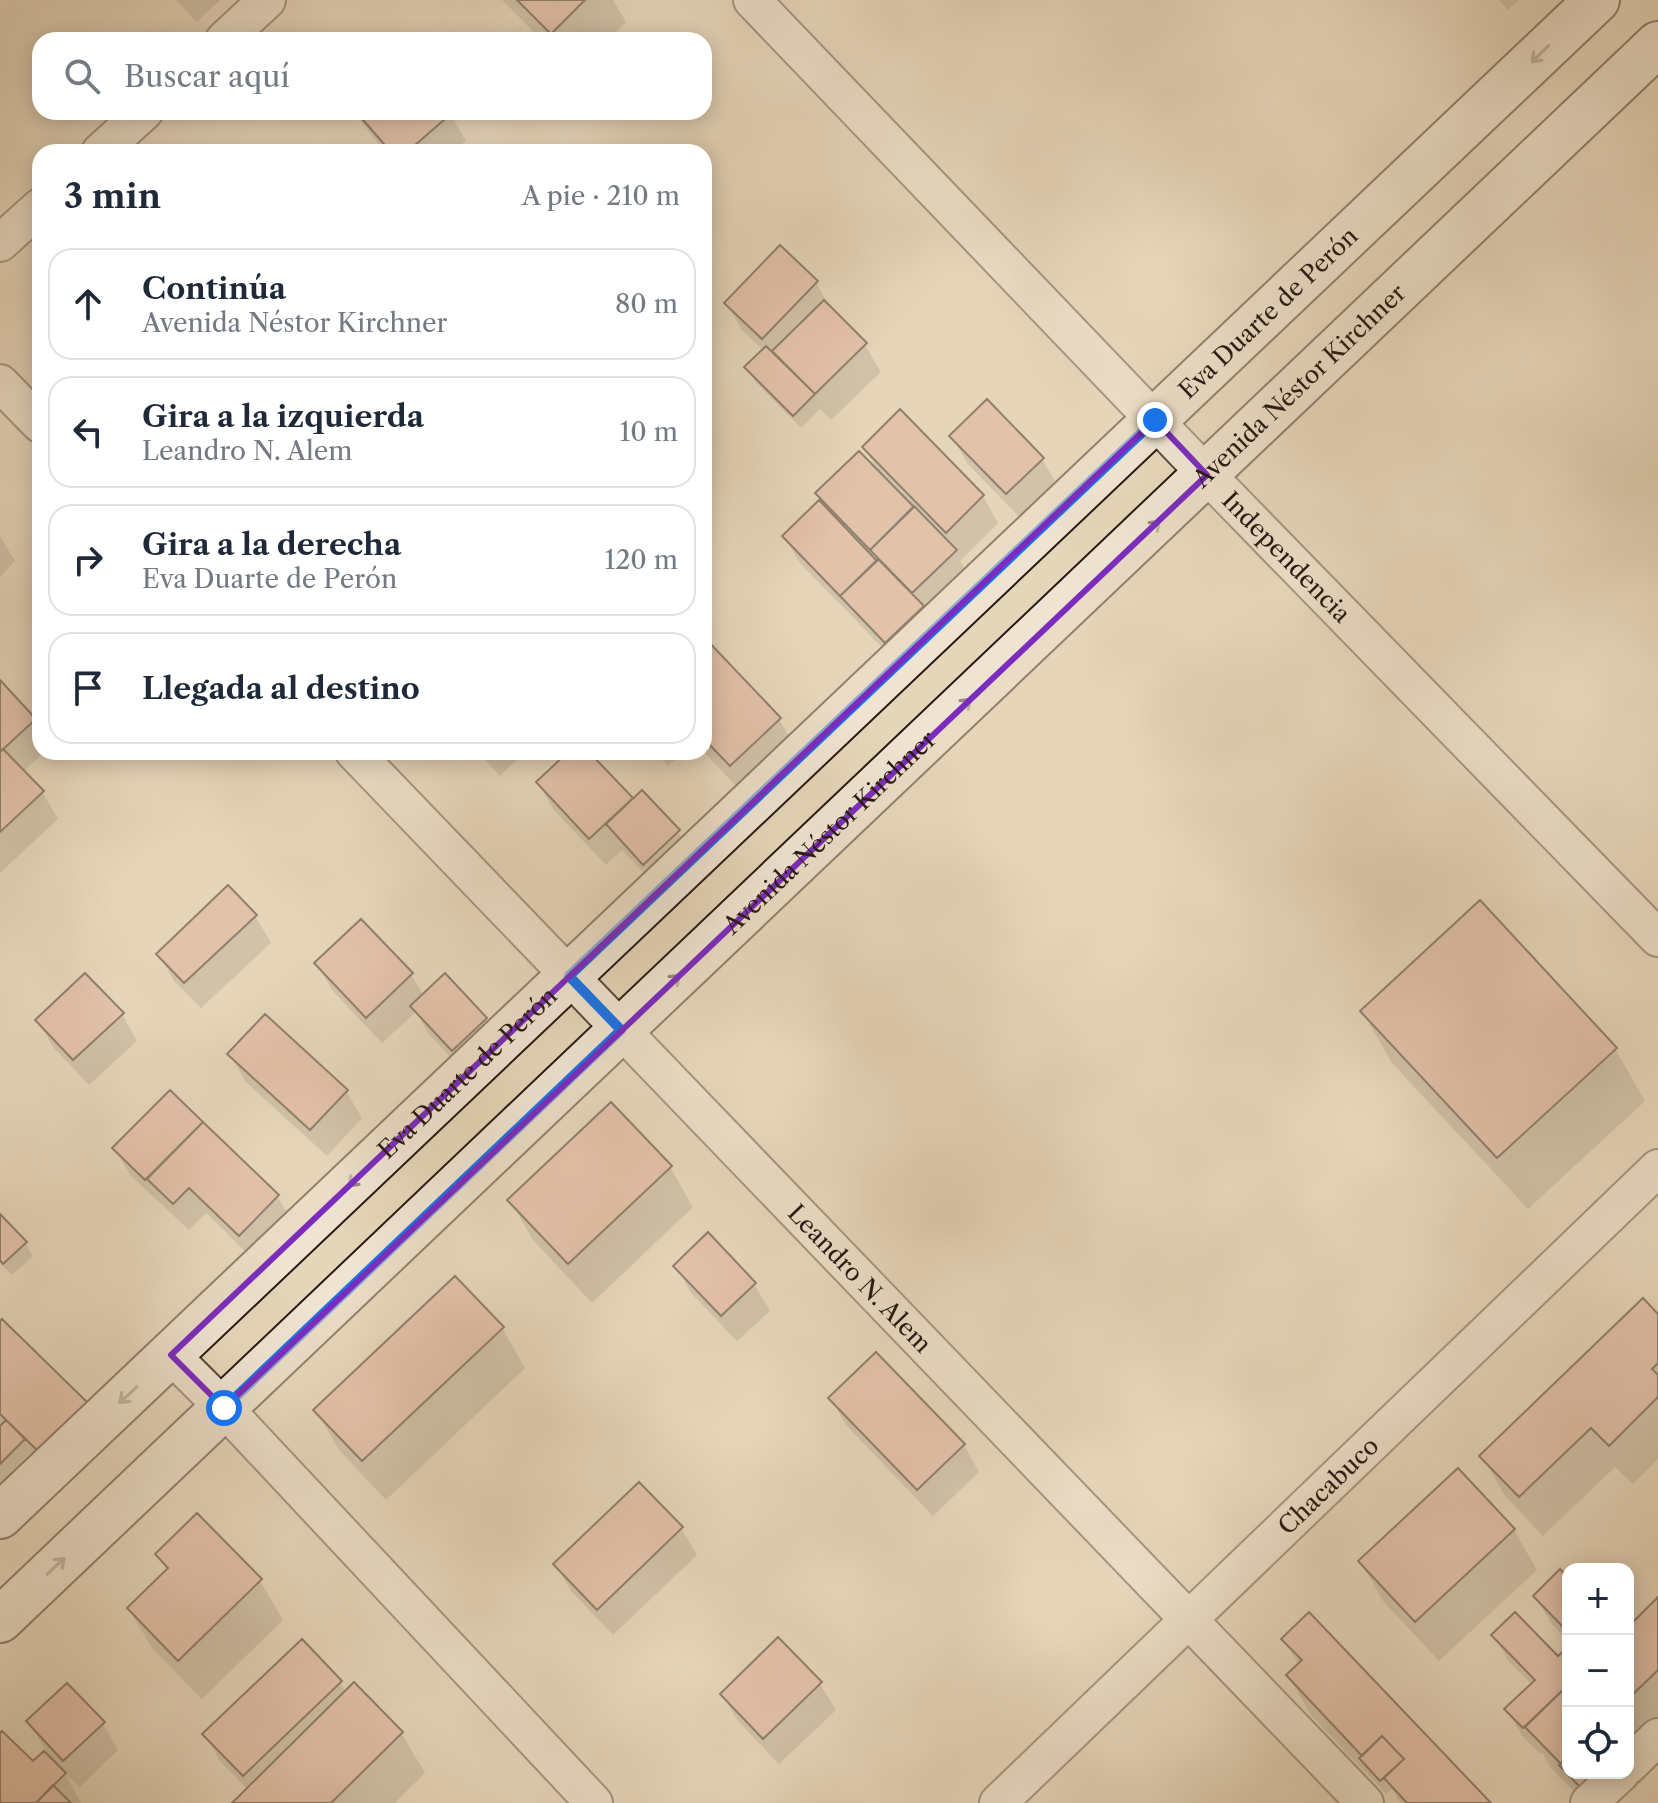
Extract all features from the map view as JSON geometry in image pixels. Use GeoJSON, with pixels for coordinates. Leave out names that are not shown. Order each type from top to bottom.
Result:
{"type":"FeatureCollection","features":[{"type":"Feature","properties":{"kind":"street"},"geometry":{"type":"LineString","coordinates":[[233,32],[267,0]]}},
{"type":"Feature","properties":{"kind":"street","name":"Independencia"},"geometry":{"type":"LineString","coordinates":[[752,0],[1207,475],[1658,938]]}},
{"type":"Feature","properties":{"kind":"street","name":"Eva Duarte de Perón"},"geometry":{"type":"LineString","coordinates":[[0,1516],[1597,0]]}},
{"type":"Feature","properties":{"kind":"street","name":"Avenida Néstor Kirchner"},"geometry":{"type":"LineString","coordinates":[[5,1604],[224,1408],[1658,44]]}},
{"type":"Feature","properties":{"kind":"street"},"geometry":{"type":"LineString","coordinates":[[109,144],[135,120]]}},
{"type":"Feature","properties":{"kind":"street"},"geometry":{"type":"LineString","coordinates":[[0,243],[32,214]]}},
{"type":"Feature","properties":{"kind":"street"},"geometry":{"type":"LineString","coordinates":[[0,383],[32,416]]}},
{"type":"Feature","properties":{"kind":"street","name":"Leandro N. Alem"},"geometry":{"type":"LineString","coordinates":[[362,760],[1365,1803]]}},
{"type":"Feature","properties":{"kind":"street","name":"Chacabuco"},"geometry":{"type":"LineString","coordinates":[[998,1803],[1658,1168]]}},
{"type":"Feature","properties":{"kind":"street"},"geometry":{"type":"LineString","coordinates":[[171,1355],[594,1803]]}},
{"type":"Feature","properties":{"kind":"street"},"geometry":{"type":"LineString","coordinates":[[1634,1760],[1658,1737]]}},
{"type":"Feature","properties":{"kind":"street"},"geometry":{"type":"LineString","coordinates":[[1589,1803],[1615,1779]]}},
{"type":"Feature","properties":{"kind":"highlighted area"},"geometry":{"type":"Polygon","coordinates":[[[1155,420],[1207,475],[224,1408],[171,1355],[1155,420]]]}},
{"type":"Feature","properties":{"kind":"building"},"geometry":{"type":"Polygon","coordinates":[[[517,0],[585,0],[553,32],[549,32],[517,0]]]}},
{"type":"Feature","properties":{"kind":"building"},"geometry":{"type":"Polygon","coordinates":[[[363,120],[444,120],[416,144],[384,144],[363,120]]]}},
{"type":"Feature","properties":{"kind":"building"},"geometry":{"type":"Polygon","coordinates":[[[780,245],[818,281],[762,339],[724,303],[780,245]]]}},
{"type":"Feature","properties":{"kind":"building"},"geometry":{"type":"Polygon","coordinates":[[[824,300],[867,343],[815,394],[772,351],[824,300]]]}},
{"type":"Feature","properties":{"kind":"building"},"geometry":{"type":"Polygon","coordinates":[[[766,346],[815,394],[793,416],[744,367],[766,346]]]}},
{"type":"Feature","properties":{"kind":"building"},"geometry":{"type":"Polygon","coordinates":[[[987,399],[1044,458],[1006,494],[949,436],[987,399]]]}},
{"type":"Feature","properties":{"kind":"building"},"geometry":{"type":"Polygon","coordinates":[[[900,409],[984,495],[946,533],[862,447],[900,409]]]}},
{"type":"Feature","properties":{"kind":"building"},"geometry":{"type":"Polygon","coordinates":[[[859,451],[914,507],[870,550],[815,493],[859,451]]]}},
{"type":"Feature","properties":{"kind":"building"},"geometry":{"type":"Polygon","coordinates":[[[819,500],[877,561],[840,596],[782,536],[819,500]]]}},
{"type":"Feature","properties":{"kind":"building"},"geometry":{"type":"Polygon","coordinates":[[[914,506],[957,550],[912,593],[870,550],[914,506]]]}},
{"type":"Feature","properties":{"kind":"building"},"geometry":{"type":"Polygon","coordinates":[[[878,559],[924,606],[885,643],[840,596],[878,559]]]}},
{"type":"Feature","properties":{"kind":"building"},"geometry":{"type":"Polygon","coordinates":[[[712,645],[781,718],[730,766],[712,747],[712,645]]]}},
{"type":"Feature","properties":{"kind":"building"},"geometry":{"type":"Polygon","coordinates":[[[0,680],[32,715],[32,723],[0,752],[0,680]]]}},
{"type":"Feature","properties":{"kind":"building"},"geometry":{"type":"Polygon","coordinates":[[[3,749],[44,791],[0,832],[0,752],[3,749]]]}},
{"type":"Feature","properties":{"kind":"building"},"geometry":{"type":"Polygon","coordinates":[[[559,760],[597,760],[633,798],[589,839],[536,782],[559,760]]]}},
{"type":"Feature","properties":{"kind":"building"},"geometry":{"type":"Polygon","coordinates":[[[642,790],[680,830],[643,865],[606,824],[642,790]]]}},
{"type":"Feature","properties":{"kind":"building"},"geometry":{"type":"Polygon","coordinates":[[[228,885],[257,915],[184,983],[156,954],[228,885]]]}},
{"type":"Feature","properties":{"kind":"building"},"geometry":{"type":"Polygon","coordinates":[[[1480,900],[1617,1048],[1497,1158],[1360,1011],[1480,900]]]}},
{"type":"Feature","properties":{"kind":"building"},"geometry":{"type":"Polygon","coordinates":[[[361,919],[413,973],[366,1018],[314,963],[361,919]]]}},
{"type":"Feature","properties":{"kind":"building"},"geometry":{"type":"Polygon","coordinates":[[[85,973],[124,1013],[73,1060],[35,1020],[85,973]]]}},
{"type":"Feature","properties":{"kind":"building"},"geometry":{"type":"Polygon","coordinates":[[[445,973],[487,1018],[452,1051],[410,1006],[445,973]]]}},
{"type":"Feature","properties":{"kind":"building"},"geometry":{"type":"Polygon","coordinates":[[[265,1014],[348,1090],[310,1130],[227,1054],[265,1014]]]}},
{"type":"Feature","properties":{"kind":"building"},"geometry":{"type":"Polygon","coordinates":[[[170,1090],[203,1122],[145,1180],[112,1148],[170,1090]]]}},
{"type":"Feature","properties":{"kind":"building"},"geometry":{"type":"Polygon","coordinates":[[[611,1102],[672,1166],[568,1264],[507,1200],[611,1102]]]}},
{"type":"Feature","properties":{"kind":"building"},"geometry":{"type":"Polygon","coordinates":[[[203,1122],[279,1195],[239,1236],[189,1188],[173,1204],[147,1179],[203,1122]]]}},
{"type":"Feature","properties":{"kind":"building"},"geometry":{"type":"Polygon","coordinates":[[[0,1214],[27,1242],[3,1264],[0,1260],[0,1214]]]}},
{"type":"Feature","properties":{"kind":"building"},"geometry":{"type":"Polygon","coordinates":[[[708,1232],[756,1283],[721,1316],[673,1266],[708,1232]]]}},
{"type":"Feature","properties":{"kind":"building"},"geometry":{"type":"Polygon","coordinates":[[[455,1276],[504,1327],[362,1461],[313,1410],[455,1276]]]}},
{"type":"Feature","properties":{"kind":"building"},"geometry":{"type":"Polygon","coordinates":[[[1643,1298],[1658,1314],[1658,1363],[1652,1369],[1658,1375],[1658,1397],[1609,1446],[1591,1428],[1519,1497],[1479,1456],[1643,1298]]]}},
{"type":"Feature","properties":{"kind":"building"},"geometry":{"type":"Polygon","coordinates":[[[2,1319],[89,1404],[40,1453],[0,1414],[2,1319]]]}},
{"type":"Feature","properties":{"kind":"building"},"geometry":{"type":"Polygon","coordinates":[[[876,1352],[965,1444],[917,1490],[828,1398],[876,1352]]]}},
{"type":"Feature","properties":{"kind":"building"},"geometry":{"type":"Polygon","coordinates":[[[6,1420],[25,1439],[0,1464],[0,1426],[6,1420]]]}},
{"type":"Feature","properties":{"kind":"building"},"geometry":{"type":"Polygon","coordinates":[[[1458,1468],[1515,1529],[1415,1622],[1358,1561],[1458,1468]]]}},
{"type":"Feature","properties":{"kind":"building"},"geometry":{"type":"Polygon","coordinates":[[[639,1482],[683,1527],[597,1610],[553,1564],[639,1482]]]}},
{"type":"Feature","properties":{"kind":"building"},"geometry":{"type":"Polygon","coordinates":[[[197,1513],[262,1579],[178,1661],[127,1608],[168,1568],[155,1554],[197,1513]]]}},
{"type":"Feature","properties":{"kind":"building"},"geometry":{"type":"Polygon","coordinates":[[[1560,1569],[1562,1626],[1533,1596],[1560,1569]]]}},
{"type":"Feature","properties":{"kind":"building"},"geometry":{"type":"Polygon","coordinates":[[[1658,1597],[1658,1670],[1634,1693],[1634,1635],[1634,1621],[1658,1597]]]}},
{"type":"Feature","properties":{"kind":"building"},"geometry":{"type":"Polygon","coordinates":[[[1309,1612],[1491,1803],[1407,1803],[1384,1778],[1404,1759],[1382,1736],[1362,1756],[1286,1675],[1302,1660],[1281,1639],[1309,1612]]]}},
{"type":"Feature","properties":{"kind":"building"},"geometry":{"type":"Polygon","coordinates":[[[1515,1612],[1558,1656],[1562,1652],[1562,1691],[1523,1728],[1504,1709],[1535,1680],[1491,1635],[1515,1612]]]}},
{"type":"Feature","properties":{"kind":"building"},"geometry":{"type":"Polygon","coordinates":[[[778,1637],[822,1682],[763,1739],[720,1694],[778,1637]]]}},
{"type":"Feature","properties":{"kind":"building"},"geometry":{"type":"Polygon","coordinates":[[[302,1639],[342,1681],[243,1776],[202,1734],[302,1639]]]}},
{"type":"Feature","properties":{"kind":"building"},"geometry":{"type":"Polygon","coordinates":[[[354,1682],[403,1732],[331,1803],[232,1803],[354,1682]]]}},
{"type":"Feature","properties":{"kind":"building"},"geometry":{"type":"Polygon","coordinates":[[[67,1683],[105,1722],[63,1761],[26,1721],[67,1683]]]}},
{"type":"Feature","properties":{"kind":"building"},"geometry":{"type":"Polygon","coordinates":[[[1562,1691],[1561,1764],[1525,1727],[1562,1691]]]}},
{"type":"Feature","properties":{"kind":"building"},"geometry":{"type":"Polygon","coordinates":[[[2,1731],[33,1761],[44,1751],[66,1773],[36,1803],[0,1803],[2,1731]]]}},
{"type":"Feature","properties":{"kind":"building"},"geometry":{"type":"Polygon","coordinates":[[[1382,1736],[1404,1759],[1380,1781],[1359,1758],[1382,1736]]]}},
{"type":"Feature","properties":{"kind":"building"},"geometry":{"type":"Polygon","coordinates":[[[1572,1779],[1588,1779],[1580,1787],[1572,1779]]]}},
{"type":"Feature","properties":{"kind":"building"},"geometry":{"type":"Polygon","coordinates":[[[53,1785],[71,1803],[36,1803],[53,1785]]]}},
{"type":"Feature","properties":{"kind":"route"},"geometry":{"type":"LineString","coordinates":[[224,1408],[621,1030],[569,976],[1155,420]]}}]}
